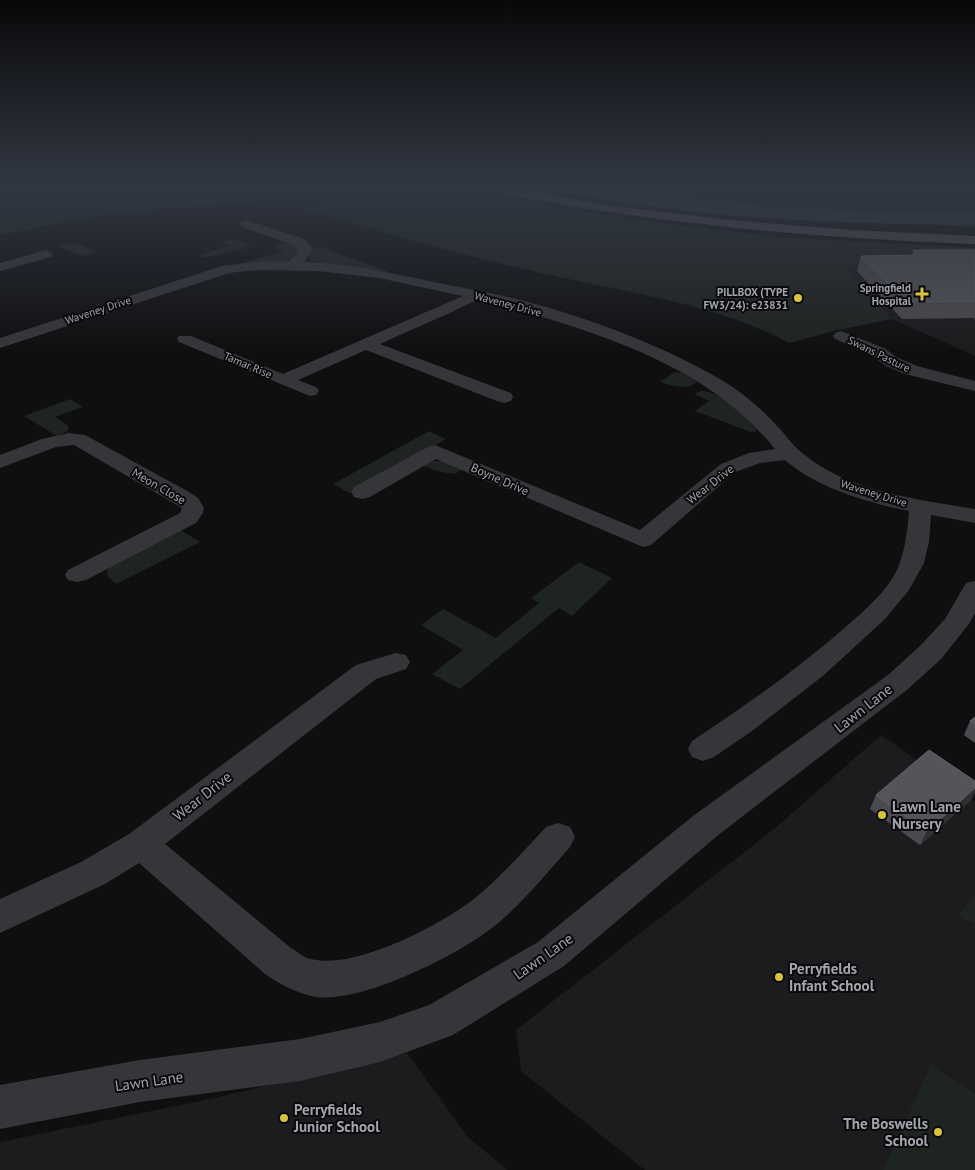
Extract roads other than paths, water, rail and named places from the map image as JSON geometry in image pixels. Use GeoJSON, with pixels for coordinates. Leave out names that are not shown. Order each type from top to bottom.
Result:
{"type":"FeatureCollection","features":[{"type":"Feature","properties":{"kind":"street"},"geometry":{"type":"LineString","coordinates":[[294,265],[305,251],[304,246],[295,241]]}},
{"type":"Feature","properties":{"kind":"street"},"geometry":{"type":"LineString","coordinates":[[0,267],[46,254]]}},
{"type":"Feature","properties":{"kind":"street","name":"Waveney Drive"},"geometry":{"type":"LineString","coordinates":[[0,343],[211,274],[245,267],[294,265],[388,277],[478,295],[595,329],[674,362],[719,386],[764,423],[789,453],[814,470],[851,487],[890,500],[975,516]]}},
{"type":"Feature","properties":{"kind":"street","name":"Tamar Rise"},"geometry":{"type":"LineString","coordinates":[[185,339],[283,380],[478,295]]}},
{"type":"Feature","properties":{"kind":"street"},"geometry":{"type":"LineString","coordinates":[[0,327],[24,335]]}},
{"type":"Feature","properties":{"kind":"street","name":"Swans Pasture"},"geometry":{"type":"LineString","coordinates":[[859,331],[834,338],[878,352],[892,362],[911,370],[975,386]]}},
{"type":"Feature","properties":{"kind":"street"},"geometry":{"type":"LineString","coordinates":[[366,344],[504,397]]}},
{"type":"Feature","properties":{"kind":"street"},"geometry":{"type":"LineString","coordinates":[[283,380],[310,391]]}},
{"type":"Feature","properties":{"kind":"street","name":"Meon Close"},"geometry":{"type":"LineString","coordinates":[[0,462],[58,440],[78,439],[190,503],[193,508],[188,518],[78,575]]}},
{"type":"Feature","properties":{"kind":"street","name":"Boyne Drive"},"geometry":{"type":"LineString","coordinates":[[362,492],[435,451],[643,540]]}},
{"type":"Feature","properties":{"kind":"street","name":"Wear Drive"},"geometry":{"type":"LineString","coordinates":[[643,540],[728,468],[756,457],[789,453]]}},
{"type":"Feature","properties":{"kind":"street"},"geometry":{"type":"LineString","coordinates":[[703,748],[754,716],[814,670],[888,601],[903,582],[913,561],[921,506]]}},
{"type":"Feature","properties":{"kind":"street","name":"Lawn Lane"},"geometry":{"type":"LineString","coordinates":[[0,1107],[140,1081],[300,1060],[380,1042],[439,1021],[551,954],[705,826],[898,682],[931,652],[956,624],[975,589]]}},
{"type":"Feature","properties":{"kind":"street","name":"Wear Drive"},"geometry":{"type":"LineString","coordinates":[[0,917],[93,873],[142,844],[212,788],[366,672],[396,662]]}},
{"type":"Feature","properties":{"kind":"street"},"geometry":{"type":"LineString","coordinates":[[142,844],[278,961],[298,974],[323,980],[345,977],[370,970],[440,941],[482,914],[514,885],[558,837]]}},
{"type":"Feature","properties":{"kind":"place","name":"Springfield Hospital"},"geometry":{"type":"Point","coordinates":[922,294]}},
{"type":"Feature","properties":{"kind":"place","name":"PILLBOX (TYPE FW3/24): e23831"},"geometry":{"type":"Point","coordinates":[798,298]}},
{"type":"Feature","properties":{"kind":"place","name":"Lawn Lane Nursery"},"geometry":{"type":"Point","coordinates":[882,815]}},
{"type":"Feature","properties":{"kind":"place","name":"Perryfields Infant School"},"geometry":{"type":"Point","coordinates":[779,977]}},
{"type":"Feature","properties":{"kind":"place","name":"Perryfields Junior School"},"geometry":{"type":"Point","coordinates":[284,1118]}},
{"type":"Feature","properties":{"kind":"place","name":"The Boswells School"},"geometry":{"type":"Point","coordinates":[938,1132]}}]}
